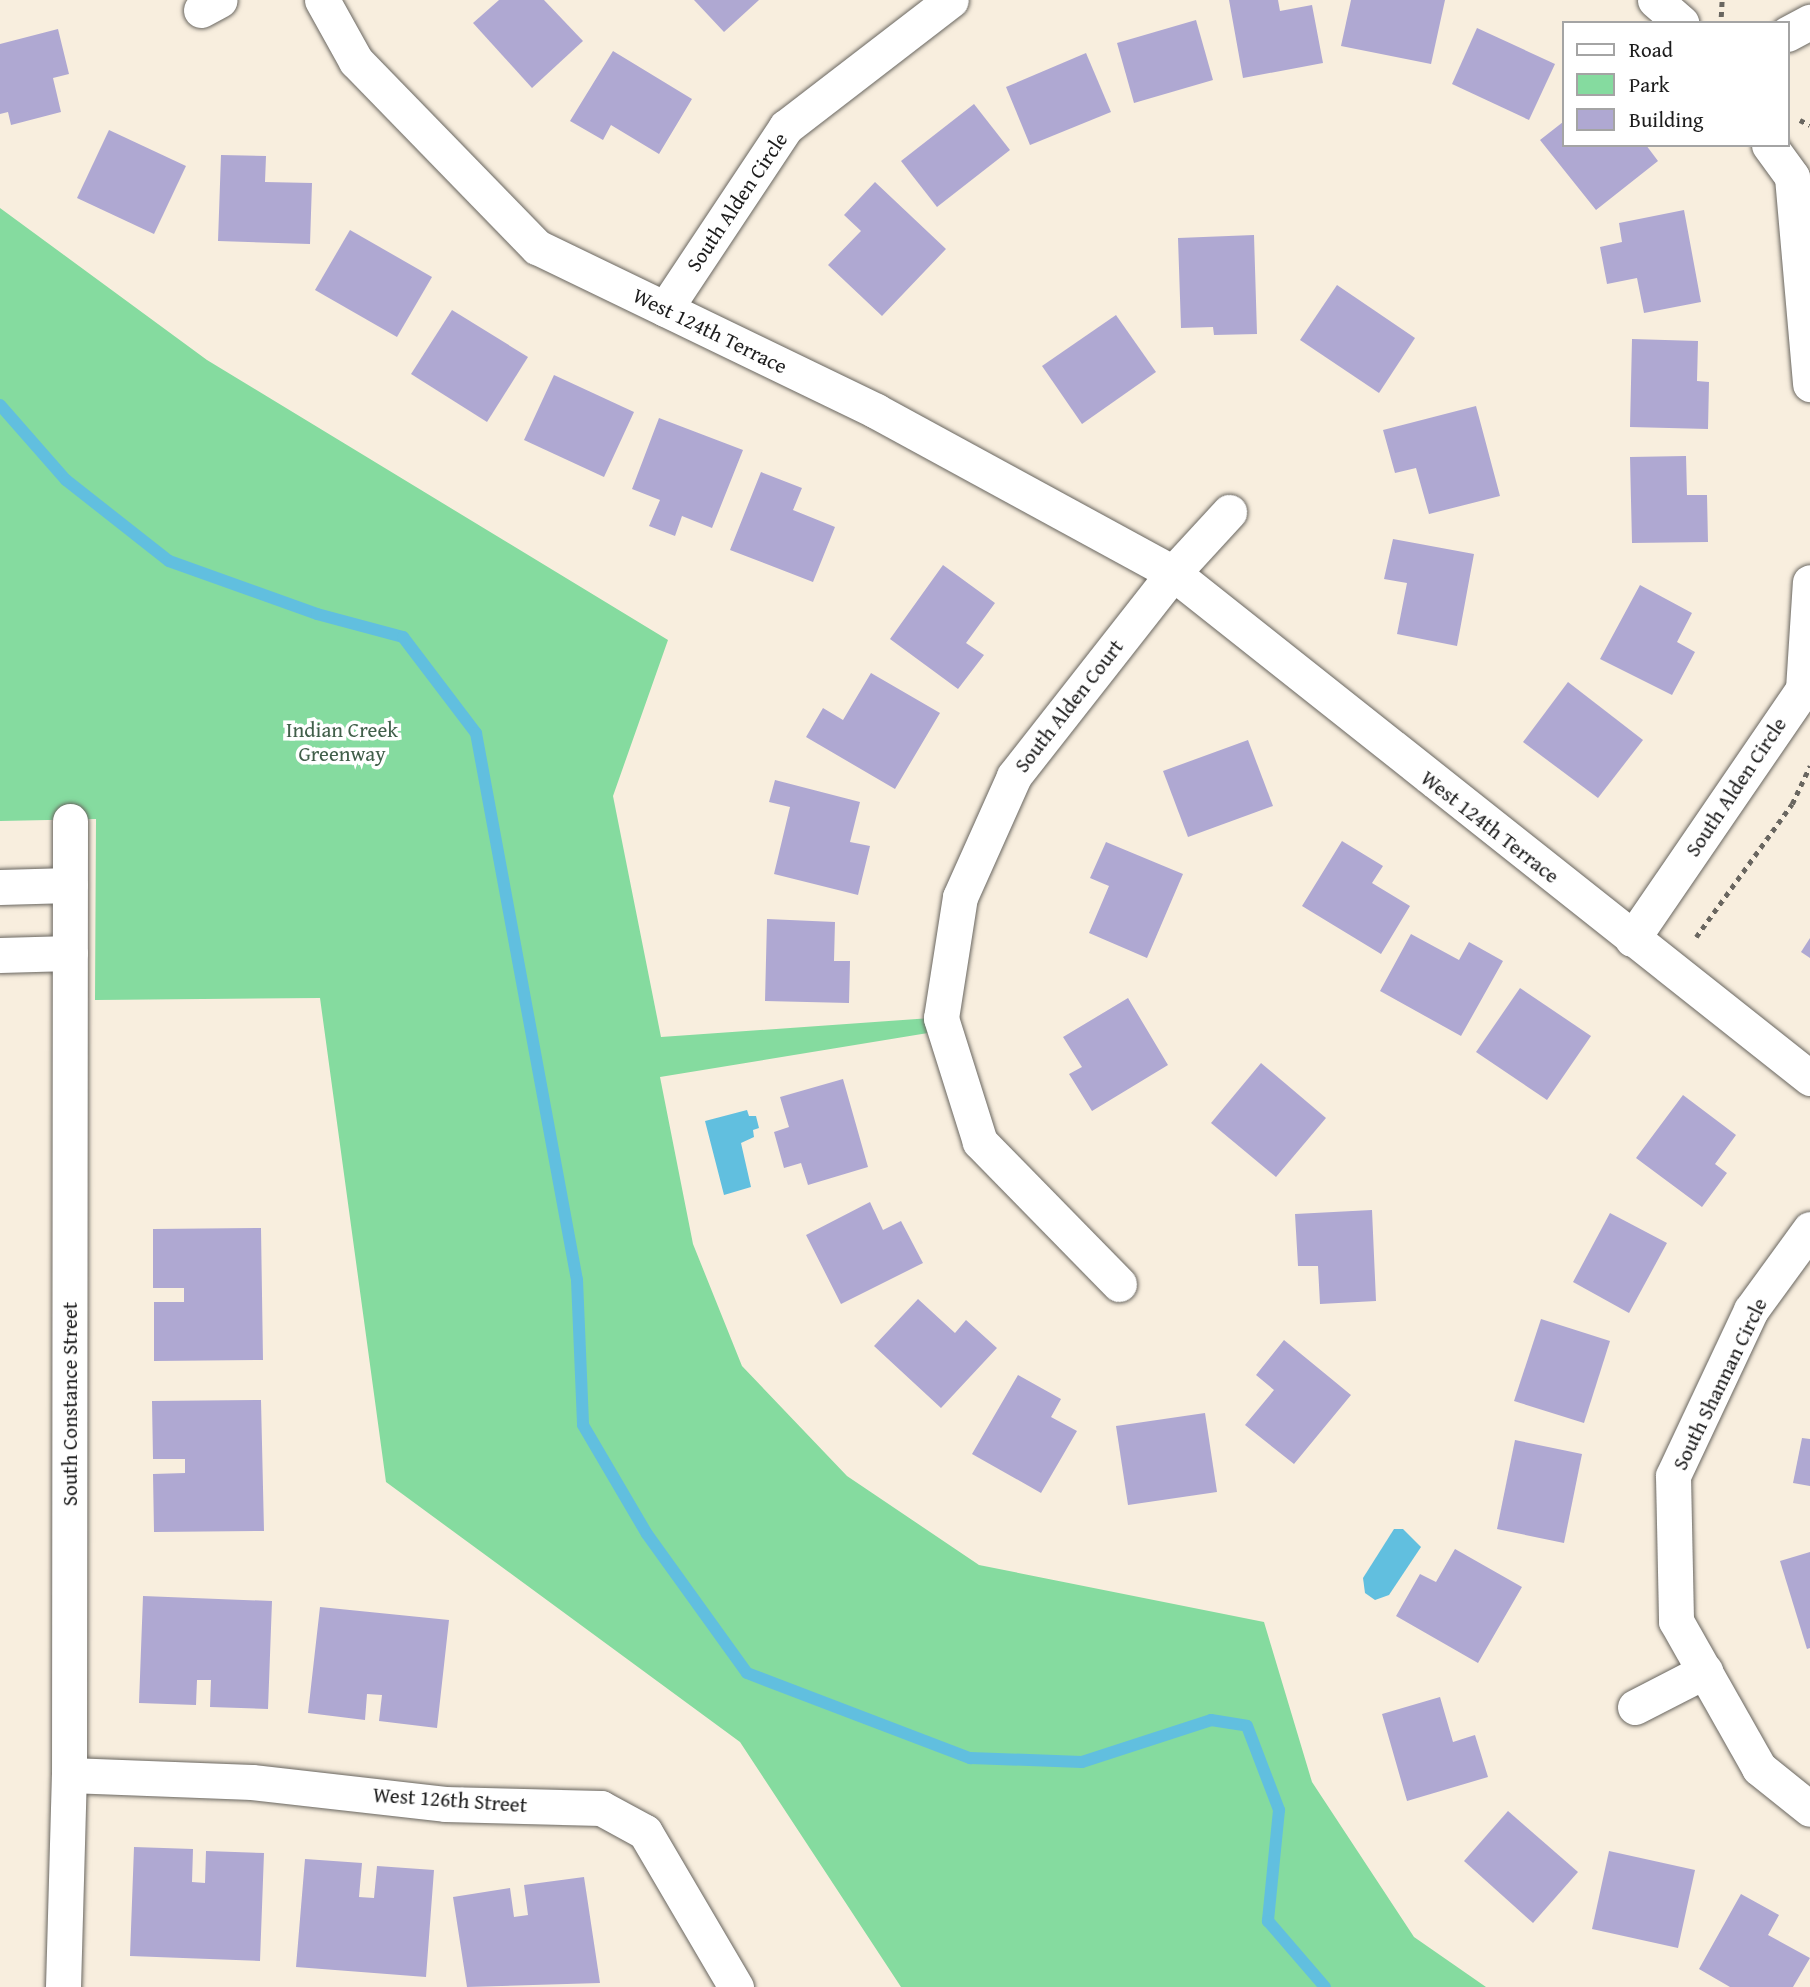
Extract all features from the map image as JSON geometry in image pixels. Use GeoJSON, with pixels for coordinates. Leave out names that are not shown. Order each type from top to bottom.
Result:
{"type":"FeatureCollection","features":[{"type":"Feature","properties":{"kind":"street","name":"West 124th Terrace"},"geometry":{"type":"LineString","coordinates":[[321,0],[356,61],[537,247],[877,411],[1173,573],[1810,1078]]}},
{"type":"Feature","properties":{"kind":"street","name":"South Alden Circle"},"geometry":{"type":"LineString","coordinates":[[665,309],[786,127],[951,0]]}},
{"type":"Feature","properties":{"kind":"street"},"geometry":{"type":"LineString","coordinates":[[1655,0],[1679,21]]}},
{"type":"Feature","properties":{"kind":"street"},"geometry":{"type":"LineString","coordinates":[[1789,33],[1810,22]]}},
{"type":"Feature","properties":{"kind":"street"},"geometry":{"type":"LineString","coordinates":[[1770,147],[1792,177],[1810,384]]}},
{"type":"Feature","properties":{"kind":"street"},"geometry":{"type":"LineString","coordinates":[[1173,573],[1229,512]]}},
{"type":"Feature","properties":{"kind":"street","name":"South Alden Court"},"geometry":{"type":"LineString","coordinates":[[1119,1284],[980,1142],[941,1018],[960,897],[1014,776],[1173,573]]}},
{"type":"Feature","properties":{"kind":"street","name":"South Alden Circle"},"geometry":{"type":"LineString","coordinates":[[1632,939],[1802,689],[1810,582]]}},
{"type":"Feature","properties":{"kind":"street","name":"South Constance Street"},"geometry":{"type":"LineString","coordinates":[[63,1987],[69,1775],[70,821]]}},
{"type":"Feature","properties":{"kind":"street"},"geometry":{"type":"LineString","coordinates":[[0,887],[71,885]]}},
{"type":"Feature","properties":{"kind":"street"},"geometry":{"type":"LineString","coordinates":[[0,955],[71,953]]}},
{"type":"Feature","properties":{"kind":"street","name":"South Shannan Circle"},"geometry":{"type":"LineString","coordinates":[[1810,1229],[1751,1311],[1673,1476],[1676,1621],[1759,1768],[1810,1809]]}},
{"type":"Feature","properties":{"kind":"street"},"geometry":{"type":"LineString","coordinates":[[1635,1707],[1705,1671]]}},
{"type":"Feature","properties":{"kind":"street","name":"West 126th Street"},"geometry":{"type":"LineString","coordinates":[[69,1775],[252,1782],[446,1804],[601,1808],[645,1832],[736,1987]]}},
{"type":"Feature","properties":{"kind":"path"},"geometry":{"type":"LineString","coordinates":[[1720,21],[1722,0]]}},
{"type":"Feature","properties":{"kind":"path"},"geometry":{"type":"LineString","coordinates":[[1673,971],[1792,804],[1810,766]]}},
{"type":"Feature","properties":{"kind":"green space","name":"Indian Creek Greenway"},"geometry":{"type":"Polygon","coordinates":[[[0,208],[207,360],[668,640],[613,796],[661,1037],[931,1018],[934,1032],[660,1077],[693,1244],[742,1366],[847,1476],[979,1565],[1264,1622],[1312,1782],[1414,1937],[1486,1987],[901,1987],[740,1742],[386,1482],[320,998],[95,1000],[96,819],[0,821],[0,208]]]}},
{"type":"Feature","properties":{"kind":"water"},"geometry":{"type":"Polygon","coordinates":[[[747,1110],[749,1116],[756,1116],[759,1128],[753,1130],[754,1137],[741,1143],[751,1187],[724,1195],[705,1121],[747,1110]]]}},
{"type":"Feature","properties":{"kind":"water"},"geometry":{"type":"Polygon","coordinates":[[[1394,1529],[1403,1529],[1421,1547],[1389,1595],[1375,1600],[1365,1593],[1363,1578],[1394,1529]]]}},
{"type":"Feature","properties":{"kind":"building"},"geometry":{"type":"Polygon","coordinates":[[[499,0],[544,0],[583,41],[532,88],[473,23],[499,0]]]}},
{"type":"Feature","properties":{"kind":"building"},"geometry":{"type":"Polygon","coordinates":[[[694,0],[759,0],[724,32],[694,0]]]}},
{"type":"Feature","properties":{"kind":"building"},"geometry":{"type":"Polygon","coordinates":[[[1229,0],[1278,0],[1280,11],[1312,5],[1323,63],[1243,78],[1229,0]]]}},
{"type":"Feature","properties":{"kind":"building"},"geometry":{"type":"Polygon","coordinates":[[[1351,0],[1445,0],[1431,64],[1341,46],[1351,0]]]}},
{"type":"Feature","properties":{"kind":"building"},"geometry":{"type":"Polygon","coordinates":[[[1196,20],[1213,80],[1134,103],[1117,43],[1196,20]]]}},
{"type":"Feature","properties":{"kind":"building"},"geometry":{"type":"Polygon","coordinates":[[[1477,28],[1555,64],[1529,120],[1452,84],[1477,28]]]}},
{"type":"Feature","properties":{"kind":"building"},"geometry":{"type":"Polygon","coordinates":[[[58,29],[69,74],[53,78],[61,112],[11,125],[8,112],[0,114],[0,44],[58,29]]]}},
{"type":"Feature","properties":{"kind":"building"},"geometry":{"type":"Polygon","coordinates":[[[613,51],[692,99],[659,154],[611,125],[603,140],[570,121],[613,51]]]}},
{"type":"Feature","properties":{"kind":"building"},"geometry":{"type":"Polygon","coordinates":[[[1086,53],[1111,112],[1030,145],[1006,87],[1086,53]]]}},
{"type":"Feature","properties":{"kind":"building"},"geometry":{"type":"Polygon","coordinates":[[[974,104],[1010,150],[937,207],[901,161],[974,104]]]}},
{"type":"Feature","properties":{"kind":"building"},"geometry":{"type":"Polygon","coordinates":[[[1562,123],[1562,147],[1648,147],[1658,161],[1596,210],[1540,140],[1562,123]]]}},
{"type":"Feature","properties":{"kind":"building"},"geometry":{"type":"Polygon","coordinates":[[[109,130],[186,166],[154,234],[77,198],[109,130]]]}},
{"type":"Feature","properties":{"kind":"building"},"geometry":{"type":"Polygon","coordinates":[[[221,155],[266,156],[265,182],[312,183],[310,244],[218,241],[221,155]]]}},
{"type":"Feature","properties":{"kind":"building"},"geometry":{"type":"Polygon","coordinates":[[[875,182],[946,249],[882,316],[828,265],[861,231],[844,215],[875,182]]]}},
{"type":"Feature","properties":{"kind":"building"},"geometry":{"type":"Polygon","coordinates":[[[1684,210],[1701,302],[1644,313],[1637,278],[1607,284],[1600,247],[1622,242],[1619,223],[1684,210]]]}},
{"type":"Feature","properties":{"kind":"building"},"geometry":{"type":"Polygon","coordinates":[[[350,230],[432,277],[397,337],[315,290],[350,230]]]}},
{"type":"Feature","properties":{"kind":"building"},"geometry":{"type":"Polygon","coordinates":[[[1254,235],[1257,334],[1214,335],[1213,327],[1181,328],[1178,238],[1254,235]]]}},
{"type":"Feature","properties":{"kind":"building"},"geometry":{"type":"Polygon","coordinates":[[[1337,285],[1415,338],[1379,393],[1300,340],[1337,285]]]}},
{"type":"Feature","properties":{"kind":"building"},"geometry":{"type":"Polygon","coordinates":[[[452,310],[528,357],[487,422],[411,374],[452,310]]]}},
{"type":"Feature","properties":{"kind":"building"},"geometry":{"type":"Polygon","coordinates":[[[1116,315],[1156,372],[1082,424],[1042,366],[1116,315]]]}},
{"type":"Feature","properties":{"kind":"building"},"geometry":{"type":"Polygon","coordinates":[[[1632,339],[1698,341],[1697,381],[1709,382],[1708,429],[1630,427],[1632,339]]]}},
{"type":"Feature","properties":{"kind":"building"},"geometry":{"type":"Polygon","coordinates":[[[554,375],[634,412],[604,477],[524,440],[554,375]]]}},
{"type":"Feature","properties":{"kind":"building"},"geometry":{"type":"Polygon","coordinates":[[[1476,406],[1500,496],[1429,514],[1416,468],[1395,473],[1383,430],[1476,406]]]}},
{"type":"Feature","properties":{"kind":"building"},"geometry":{"type":"Polygon","coordinates":[[[659,418],[743,450],[712,528],[682,516],[675,536],[649,526],[660,500],[632,489],[659,418]]]}},
{"type":"Feature","properties":{"kind":"building"},"geometry":{"type":"Polygon","coordinates":[[[1686,456],[1687,495],[1707,495],[1708,542],[1632,543],[1630,457],[1686,456]]]}},
{"type":"Feature","properties":{"kind":"building"},"geometry":{"type":"Polygon","coordinates":[[[761,472],[802,488],[793,510],[835,527],[813,582],[730,550],[761,472]]]}},
{"type":"Feature","properties":{"kind":"building"},"geometry":{"type":"Polygon","coordinates":[[[1393,539],[1474,554],[1457,646],[1397,634],[1407,583],[1384,579],[1393,539]]]}},
{"type":"Feature","properties":{"kind":"building"},"geometry":{"type":"Polygon","coordinates":[[[943,565],[995,603],[966,643],[984,655],[958,689],[890,639],[943,565]]]}},
{"type":"Feature","properties":{"kind":"building"},"geometry":{"type":"Polygon","coordinates":[[[1640,585],[1692,613],[1677,642],[1695,652],[1672,695],[1600,659],[1640,585]]]}},
{"type":"Feature","properties":{"kind":"building"},"geometry":{"type":"Polygon","coordinates":[[[871,673],[940,713],[895,789],[806,737],[823,708],[843,720],[871,673]]]}},
{"type":"Feature","properties":{"kind":"building"},"geometry":{"type":"Polygon","coordinates":[[[1568,682],[1643,740],[1598,798],[1523,742],[1568,682]]]}},
{"type":"Feature","properties":{"kind":"building"},"geometry":{"type":"Polygon","coordinates":[[[1248,740],[1273,806],[1188,837],[1163,771],[1248,740]]]}},
{"type":"Feature","properties":{"kind":"building"},"geometry":{"type":"Polygon","coordinates":[[[775,780],[860,802],[850,842],[870,846],[858,895],[774,874],[790,807],[769,802],[775,780]]]}},
{"type":"Feature","properties":{"kind":"building"},"geometry":{"type":"Polygon","coordinates":[[[1342,841],[1383,866],[1372,883],[1410,906],[1381,954],[1302,906],[1342,841]]]}},
{"type":"Feature","properties":{"kind":"building"},"geometry":{"type":"Polygon","coordinates":[[[1106,842],[1183,874],[1147,958],[1089,933],[1109,886],[1090,878],[1106,842]]]}},
{"type":"Feature","properties":{"kind":"building"},"geometry":{"type":"Polygon","coordinates":[[[767,919],[835,922],[834,961],[850,961],[849,1003],[765,1001],[767,919]]]}},
{"type":"Feature","properties":{"kind":"building"},"geometry":{"type":"Polygon","coordinates":[[[1411,934],[1459,960],[1469,942],[1503,961],[1461,1036],[1380,991],[1411,934]]]}},
{"type":"Feature","properties":{"kind":"building"},"geometry":{"type":"Polygon","coordinates":[[[1810,938],[1810,958],[1801,952],[1810,938]]]}},
{"type":"Feature","properties":{"kind":"building"},"geometry":{"type":"Polygon","coordinates":[[[1520,988],[1591,1036],[1547,1100],[1476,1052],[1520,988]]]}},
{"type":"Feature","properties":{"kind":"building"},"geometry":{"type":"Polygon","coordinates":[[[1128,998],[1168,1065],[1092,1111],[1069,1074],[1082,1067],[1063,1037],[1128,998]]]}},
{"type":"Feature","properties":{"kind":"building"},"geometry":{"type":"Polygon","coordinates":[[[1261,1063],[1326,1118],[1276,1177],[1211,1123],[1261,1063]]]}},
{"type":"Feature","properties":{"kind":"building"},"geometry":{"type":"Polygon","coordinates":[[[843,1079],[868,1167],[808,1185],[801,1163],[784,1168],[774,1132],[789,1127],[780,1097],[843,1079]]]}},
{"type":"Feature","properties":{"kind":"building"},"geometry":{"type":"Polygon","coordinates":[[[1683,1095],[1736,1135],[1715,1164],[1727,1173],[1702,1207],[1636,1158],[1683,1095]]]}},
{"type":"Feature","properties":{"kind":"building"},"geometry":{"type":"Polygon","coordinates":[[[870,1202],[883,1230],[901,1221],[923,1263],[841,1304],[806,1235],[870,1202]]]}},
{"type":"Feature","properties":{"kind":"building"},"geometry":{"type":"Polygon","coordinates":[[[1372,1210],[1376,1301],[1320,1304],[1318,1266],[1298,1266],[1295,1214],[1372,1210]]]}},
{"type":"Feature","properties":{"kind":"building"},"geometry":{"type":"Polygon","coordinates":[[[1610,1213],[1667,1243],[1629,1313],[1573,1282],[1610,1213]]]}},
{"type":"Feature","properties":{"kind":"building"},"geometry":{"type":"Polygon","coordinates":[[[261,1228],[263,1360],[154,1361],[154,1302],[184,1302],[184,1288],[153,1288],[153,1229],[261,1228]]]}},
{"type":"Feature","properties":{"kind":"building"},"geometry":{"type":"Polygon","coordinates":[[[918,1299],[955,1333],[966,1320],[997,1348],[941,1408],[874,1346],[918,1299]]]}},
{"type":"Feature","properties":{"kind":"building"},"geometry":{"type":"Polygon","coordinates":[[[1541,1319],[1610,1341],[1584,1423],[1514,1401],[1541,1319]]]}},
{"type":"Feature","properties":{"kind":"building"},"geometry":{"type":"Polygon","coordinates":[[[1284,1340],[1351,1395],[1294,1464],[1245,1425],[1274,1390],[1256,1375],[1284,1340]]]}},
{"type":"Feature","properties":{"kind":"building"},"geometry":{"type":"Polygon","coordinates":[[[1018,1375],[1061,1399],[1051,1417],[1077,1431],[1041,1493],[972,1454],[1018,1375]]]}},
{"type":"Feature","properties":{"kind":"building"},"geometry":{"type":"Polygon","coordinates":[[[261,1400],[264,1531],[154,1532],[153,1474],[185,1473],[185,1459],[153,1459],[152,1401],[261,1400]]]}},
{"type":"Feature","properties":{"kind":"building"},"geometry":{"type":"Polygon","coordinates":[[[1205,1413],[1217,1492],[1128,1505],[1116,1426],[1205,1413]]]}},
{"type":"Feature","properties":{"kind":"building"},"geometry":{"type":"Polygon","coordinates":[[[1802,1438],[1810,1439],[1810,1486],[1793,1483],[1802,1438]]]}},
{"type":"Feature","properties":{"kind":"building"},"geometry":{"type":"Polygon","coordinates":[[[1515,1440],[1582,1454],[1564,1543],[1497,1529],[1515,1440]]]}},
{"type":"Feature","properties":{"kind":"building"},"geometry":{"type":"Polygon","coordinates":[[[1455,1549],[1522,1587],[1478,1663],[1396,1616],[1420,1574],[1436,1582],[1455,1549]]]}},
{"type":"Feature","properties":{"kind":"building"},"geometry":{"type":"Polygon","coordinates":[[[1810,1552],[1810,1648],[1807,1649],[1780,1561],[1810,1552]]]}},
{"type":"Feature","properties":{"kind":"building"},"geometry":{"type":"Polygon","coordinates":[[[143,1596],[272,1601],[268,1709],[210,1707],[211,1680],[197,1680],[196,1705],[139,1703],[143,1596]]]}},
{"type":"Feature","properties":{"kind":"building"},"geometry":{"type":"Polygon","coordinates":[[[320,1607],[449,1620],[437,1728],[379,1721],[382,1695],[367,1694],[365,1720],[308,1713],[320,1607]]]}},
{"type":"Feature","properties":{"kind":"building"},"geometry":{"type":"Polygon","coordinates":[[[1440,1697],[1453,1742],[1475,1735],[1488,1777],[1407,1801],[1382,1714],[1440,1697]]]}},
{"type":"Feature","properties":{"kind":"building"},"geometry":{"type":"Polygon","coordinates":[[[1508,1811],[1578,1872],[1533,1923],[1464,1861],[1508,1811]]]}},
{"type":"Feature","properties":{"kind":"building"},"geometry":{"type":"Polygon","coordinates":[[[134,1847],[193,1849],[192,1882],[205,1883],[206,1851],[264,1853],[260,1961],[130,1956],[134,1847]]]}},
{"type":"Feature","properties":{"kind":"building"},"geometry":{"type":"Polygon","coordinates":[[[1609,1851],[1695,1870],[1678,1948],[1592,1929],[1609,1851]]]}},
{"type":"Feature","properties":{"kind":"building"},"geometry":{"type":"Polygon","coordinates":[[[305,1859],[362,1863],[359,1897],[374,1898],[377,1866],[434,1870],[426,1977],[296,1967],[305,1859]]]}},
{"type":"Feature","properties":{"kind":"building"},"geometry":{"type":"Polygon","coordinates":[[[584,1877],[600,1983],[467,1987],[453,1897],[510,1888],[514,1917],[528,1915],[524,1885],[584,1877]]]}},
{"type":"Feature","properties":{"kind":"building"},"geometry":{"type":"Polygon","coordinates":[[[1741,1894],[1779,1915],[1768,1935],[1810,1958],[1793,1987],[1730,1987],[1699,1969],[1741,1894]]]}},
{"type":"Feature","properties":{"kind":"waterway"},"geometry":{"type":"LineString","coordinates":[[0,405],[66,480],[169,561],[317,614],[403,637],[476,733],[577,1280],[583,1425],[647,1534],[747,1673],[970,1758],[1082,1762],[1211,1720],[1247,1726],[1279,1810],[1268,1921],[1325,1987]]}}]}
